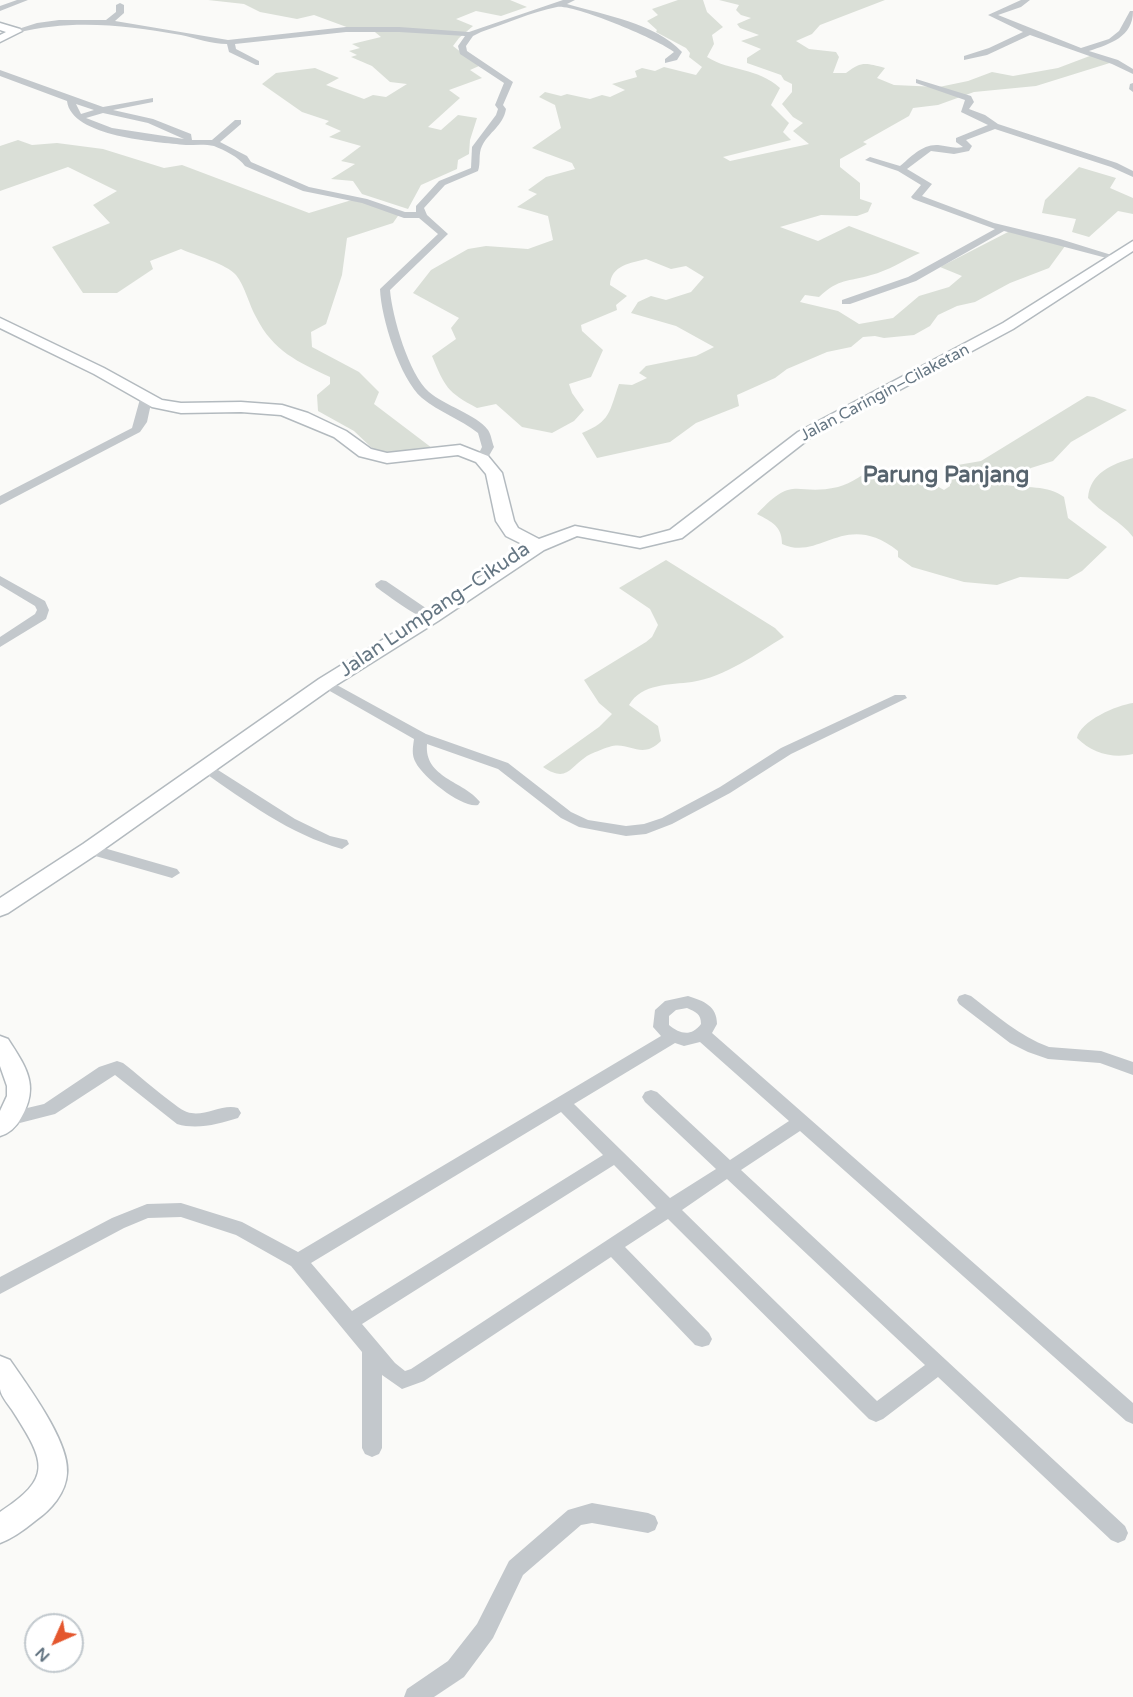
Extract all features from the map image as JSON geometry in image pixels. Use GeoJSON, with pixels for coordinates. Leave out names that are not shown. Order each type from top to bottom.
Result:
{"type":"FeatureCollection","features":[{"type":"Feature","properties":{"kind":"street"},"geometry":{"type":"LineString","coordinates":[[0,9],[24,0]]}},
{"type":"Feature","properties":{"kind":"street"},"geometry":{"type":"LineString","coordinates":[[421,215],[419,208],[438,187],[475,169],[478,145],[497,125],[502,113],[499,105],[509,82],[463,52],[462,46],[470,34],[486,26],[571,0]]}},
{"type":"Feature","properties":{"kind":"street"},"geometry":{"type":"LineString","coordinates":[[1026,0],[992,15],[1115,62],[1133,72]]}},
{"type":"Feature","properties":{"kind":"street"},"geometry":{"type":"LineString","coordinates":[[560,4],[589,12],[669,45],[678,52],[668,61]]}},
{"type":"Feature","properties":{"kind":"street"},"geometry":{"type":"LineString","coordinates":[[109,21],[120,13],[120,5]]}},
{"type":"Feature","properties":{"kind":"street"},"geometry":{"type":"LineString","coordinates":[[571,18],[589,12]]}},
{"type":"Feature","properties":{"kind":"street"},"geometry":{"type":"LineString","coordinates":[[1083,50],[1112,41],[1122,32],[1133,13]]}},
{"type":"Feature","properties":{"kind":"street"},"geometry":{"type":"LineString","coordinates":[[0,39],[16,31],[63,21],[109,21],[186,34],[211,42],[328,31],[390,28],[470,34]]}},
{"type":"Feature","properties":{"kind":"street"},"geometry":{"type":"LineString","coordinates":[[0,26],[16,31]]}},
{"type":"Feature","properties":{"kind":"street"},"geometry":{"type":"LineString","coordinates":[[967,57],[1007,45],[1017,37],[1031,31]]}},
{"type":"Feature","properties":{"kind":"street"},"geometry":{"type":"LineString","coordinates":[[230,42],[232,50],[256,63]]}},
{"type":"Feature","properties":{"kind":"street"},"geometry":{"type":"LineString","coordinates":[[0,73],[71,100],[166,127],[188,136],[187,143]]}},
{"type":"Feature","properties":{"kind":"street"},"geometry":{"type":"LineString","coordinates":[[919,81],[968,98],[970,102],[964,110],[995,126],[1113,165],[1133,174]]}},
{"type":"Feature","properties":{"kind":"street"},"geometry":{"type":"LineString","coordinates":[[0,322],[99,371],[146,399],[181,408],[241,407],[282,410],[302,416],[339,434],[365,453],[387,458],[460,450],[482,459],[488,447],[483,431],[422,393],[396,338],[384,298],[385,289],[443,234],[442,230],[421,215],[404,215],[364,201],[306,189],[248,164],[244,158],[214,143],[187,143],[89,124],[74,111],[71,100]]}},
{"type":"Feature","properties":{"kind":"street"},"geometry":{"type":"LineString","coordinates":[[80,117],[150,100]]}},
{"type":"Feature","properties":{"kind":"street"},"geometry":{"type":"LineString","coordinates":[[214,143],[238,122]]}},
{"type":"Feature","properties":{"kind":"street"},"geometry":{"type":"LineString","coordinates":[[926,140],[953,152],[966,149],[968,146],[959,140],[995,126]]}},
{"type":"Feature","properties":{"kind":"street"},"geometry":{"type":"LineString","coordinates":[[901,169],[925,151],[938,147]]}},
{"type":"Feature","properties":{"kind":"street"},"geometry":{"type":"LineString","coordinates":[[870,160],[901,169],[927,184],[916,196],[1003,228],[1057,241],[1114,259]]}},
{"type":"Feature","properties":{"kind":"street"},"geometry":{"type":"LineString","coordinates":[[846,302],[912,279],[1003,228]]}},
{"type":"Feature","properties":{"kind":"street","name":"Jalan Caringin–Cilaketan"},"geometry":{"type":"LineString","coordinates":[[538,546],[575,531],[640,543],[676,534],[804,435],[964,351],[1114,259],[1133,244]]}},
{"type":"Feature","properties":{"kind":"street"},"geometry":{"type":"LineString","coordinates":[[0,501],[136,430],[141,422],[146,399]]}},
{"type":"Feature","properties":{"kind":"street","name":"Jalan Lumpang–Cikuda"},"geometry":{"type":"LineString","coordinates":[[0,908],[90,849],[326,683],[432,617],[538,546],[512,532],[505,521],[494,472],[482,459]]}},
{"type":"Feature","properties":{"kind":"street"},"geometry":{"type":"LineString","coordinates":[[0,579],[40,604],[43,610],[41,616],[4,636]]}},
{"type":"Feature","properties":{"kind":"street"},"geometry":{"type":"LineString","coordinates":[[381,584],[432,617]]}},
{"type":"Feature","properties":{"kind":"street"},"geometry":{"type":"LineString","coordinates":[[326,683],[421,737],[503,766],[566,814],[584,824],[626,831],[646,829],[668,821],[725,790],[786,751],[900,698]]}},
{"type":"Feature","properties":{"kind":"street"},"geometry":{"type":"LineString","coordinates":[[421,737],[420,756],[424,764],[433,774],[473,802]]}},
{"type":"Feature","properties":{"kind":"street"},"geometry":{"type":"LineString","coordinates":[[207,768],[305,832],[325,841],[342,844]]}},
{"type":"Feature","properties":{"kind":"street"},"geometry":{"type":"LineString","coordinates":[[90,849],[172,873]]}},
{"type":"Feature","properties":{"kind":"street"},"geometry":{"type":"LineString","coordinates":[[965,1000],[1016,1039],[1034,1048],[1048,1053],[1101,1057],[1133,1069]]}},
{"type":"Feature","properties":{"kind":"street"},"geometry":{"type":"LineString","coordinates":[[679,1003],[696,1004],[707,1013],[710,1025],[703,1035],[689,1040],[673,1037],[661,1027],[660,1021],[665,1009],[679,1003]]}},
{"type":"Feature","properties":{"kind":"street"},"geometry":{"type":"LineString","coordinates":[[703,1035],[1133,1415]]}},
{"type":"Feature","properties":{"kind":"street"},"geometry":{"type":"LineString","coordinates":[[298,1261],[673,1037]]}},
{"type":"Feature","properties":{"kind":"street"},"geometry":{"type":"LineString","coordinates":[[0,1045],[17,1074],[21,1086],[16,1104],[4,1123]]}},
{"type":"Feature","properties":{"kind":"street"},"geometry":{"type":"LineString","coordinates":[[4,1123],[49,1109],[105,1072],[117,1067],[183,1119],[209,1119],[232,1113]]}},
{"type":"Feature","properties":{"kind":"street"},"geometry":{"type":"LineString","coordinates":[[651,1097],[1118,1533]]}},
{"type":"Feature","properties":{"kind":"street"},"geometry":{"type":"LineString","coordinates":[[563,1104],[876,1413],[938,1366]]}},
{"type":"Feature","properties":{"kind":"street"},"geometry":{"type":"LineString","coordinates":[[0,1286],[118,1223],[147,1211],[182,1210],[242,1229],[298,1261],[388,1369],[402,1380],[417,1375],[802,1121]]}},
{"type":"Feature","properties":{"kind":"street"},"geometry":{"type":"LineString","coordinates":[[349,1323],[615,1156]]}},
{"type":"Feature","properties":{"kind":"street"},"geometry":{"type":"LineString","coordinates":[[612,1246],[702,1338]]}},
{"type":"Feature","properties":{"kind":"street"},"geometry":{"type":"LineString","coordinates":[[372,1350],[372,1448]]}},
{"type":"Feature","properties":{"kind":"street"},"geometry":{"type":"LineString","coordinates":[[0,1368],[43,1437],[53,1465],[53,1481],[45,1494],[0,1529]]}},
{"type":"Feature","properties":{"kind":"street"},"geometry":{"type":"LineString","coordinates":[[416,1697],[456,1669],[485,1631],[516,1568],[575,1517],[592,1513],[648,1523]]}},
{"type":"Feature","properties":{"kind":"shaded area"},"geometry":{"type":"Polygon","coordinates":[[[208,0],[510,0],[527,7],[501,16],[476,11],[456,19],[473,26],[453,46],[479,66],[470,70],[482,78],[449,90],[460,98],[428,127],[441,130],[458,115],[477,118],[470,140],[469,154],[458,160],[457,169],[421,185],[408,209],[362,194],[353,181],[331,179],[355,164],[341,161],[361,146],[329,137],[341,131],[325,124],[329,121],[302,112],[262,84],[276,73],[315,68],[339,78],[326,85],[364,99],[373,95],[386,97],[407,84],[390,82],[372,66],[351,57],[357,55],[349,51],[360,48],[352,44],[381,37],[370,28],[352,29],[314,15],[297,19],[260,12],[244,4],[208,0]]]}},
{"type":"Feature","properties":{"kind":"shaded area"},"geometry":{"type":"Polygon","coordinates":[[[678,0],[703,0],[707,12],[723,27],[712,35],[714,44],[707,57],[762,76],[780,88],[771,105],[789,123],[783,132],[791,140],[723,157],[730,161],[809,144],[793,131],[803,123],[793,117],[782,104],[792,92],[792,84],[784,80],[781,75],[747,63],[747,58],[761,49],[741,41],[759,35],[740,28],[737,24],[751,18],[741,15],[736,10],[739,5],[719,0],[885,0],[820,25],[812,34],[796,41],[809,49],[836,52],[839,57],[833,73],[846,73],[864,64],[873,65],[885,68],[877,78],[894,85],[939,87],[968,81],[992,72],[1013,76],[1058,68],[1095,54],[1113,62],[1036,86],[974,92],[938,105],[913,108],[909,116],[863,142],[867,144],[840,159],[840,167],[860,183],[860,199],[872,203],[868,212],[857,216],[821,215],[780,227],[818,241],[849,226],[920,253],[877,273],[838,284],[819,297],[805,295],[800,302],[838,311],[859,324],[893,318],[919,296],[949,287],[962,276],[940,267],[1010,231],[1068,242],[1049,268],[1010,283],[975,302],[957,306],[938,315],[930,326],[914,335],[884,338],[863,337],[851,347],[827,352],[787,369],[775,378],[737,395],[739,406],[696,423],[670,442],[597,458],[582,433],[592,429],[608,415],[619,384],[632,385],[647,378],[639,373],[646,366],[696,356],[714,347],[676,326],[631,313],[638,302],[651,296],[666,300],[691,292],[704,277],[686,266],[671,269],[646,259],[623,266],[614,273],[610,285],[627,296],[616,305],[617,310],[581,325],[582,331],[603,350],[591,377],[569,384],[572,393],[584,410],[574,421],[552,433],[522,427],[496,404],[477,408],[448,388],[432,356],[456,339],[451,328],[459,318],[413,293],[431,270],[468,249],[486,246],[528,249],[553,240],[548,216],[517,207],[537,194],[528,190],[546,177],[575,169],[572,163],[532,148],[561,128],[555,105],[539,97],[545,92],[590,99],[602,95],[610,97],[625,90],[612,84],[637,77],[635,71],[642,68],[655,71],[664,67],[696,75],[702,67],[689,57],[690,53],[686,48],[656,32],[657,30],[647,21],[658,15],[652,9],[678,0]]]}},
{"type":"Feature","properties":{"kind":"shaded area"},"geometry":{"type":"Polygon","coordinates":[[[18,140],[32,145],[57,143],[103,149],[164,168],[182,165],[309,213],[355,199],[400,213],[393,223],[347,238],[342,275],[326,324],[311,332],[312,347],[359,372],[379,392],[374,404],[432,448],[399,454],[385,453],[373,449],[354,431],[318,411],[317,395],[330,384],[330,377],[287,354],[270,339],[253,312],[236,275],[218,264],[181,249],[150,261],[153,269],[117,293],[83,293],[52,247],[110,223],[93,205],[117,191],[68,167],[0,191],[0,146],[18,140]]]}},
{"type":"Feature","properties":{"kind":"shaded area"},"geometry":{"type":"Polygon","coordinates":[[[1079,167],[1116,178],[1110,188],[1133,198],[1133,214],[1118,211],[1089,237],[1072,232],[1076,219],[1042,213],[1045,200],[1079,167]]]}},
{"type":"Feature","properties":{"kind":"shaded area"},"geometry":{"type":"Polygon","coordinates":[[[1087,396],[1127,410],[1071,442],[1053,461],[1031,468],[1006,485],[1051,490],[1058,493],[1064,497],[1068,518],[1107,547],[1082,571],[1068,579],[1020,577],[997,585],[964,582],[912,567],[898,557],[898,551],[879,539],[863,535],[848,535],[809,547],[796,548],[782,544],[778,529],[772,522],[757,514],[770,501],[788,490],[838,487],[853,481],[876,466],[905,478],[921,477],[944,490],[950,486],[949,471],[952,466],[981,461],[1087,396]]]}},
{"type":"Feature","properties":{"kind":"shaded area"},"geometry":{"type":"Polygon","coordinates":[[[1133,458],[1133,537],[1088,498],[1093,482],[1103,471],[1133,458]]]}},
{"type":"Feature","properties":{"kind":"shaded area"},"geometry":{"type":"Polygon","coordinates":[[[666,560],[775,628],[784,637],[740,664],[716,675],[692,682],[657,686],[635,698],[629,705],[658,726],[661,741],[654,747],[641,750],[623,746],[609,747],[587,756],[563,774],[551,772],[543,767],[599,727],[612,714],[599,703],[584,680],[646,642],[652,637],[658,625],[650,609],[619,588],[666,560]]]}},
{"type":"Feature","properties":{"kind":"shaded area"},"geometry":{"type":"Polygon","coordinates":[[[1133,703],[1133,754],[1118,756],[1103,754],[1089,748],[1077,738],[1085,726],[1100,715],[1133,703]]]}},
{"type":"Feature","properties":{"kind":"district","name":"Parung Panjang"},"geometry":{"type":"Point","coordinates":[946,476]}}]}
